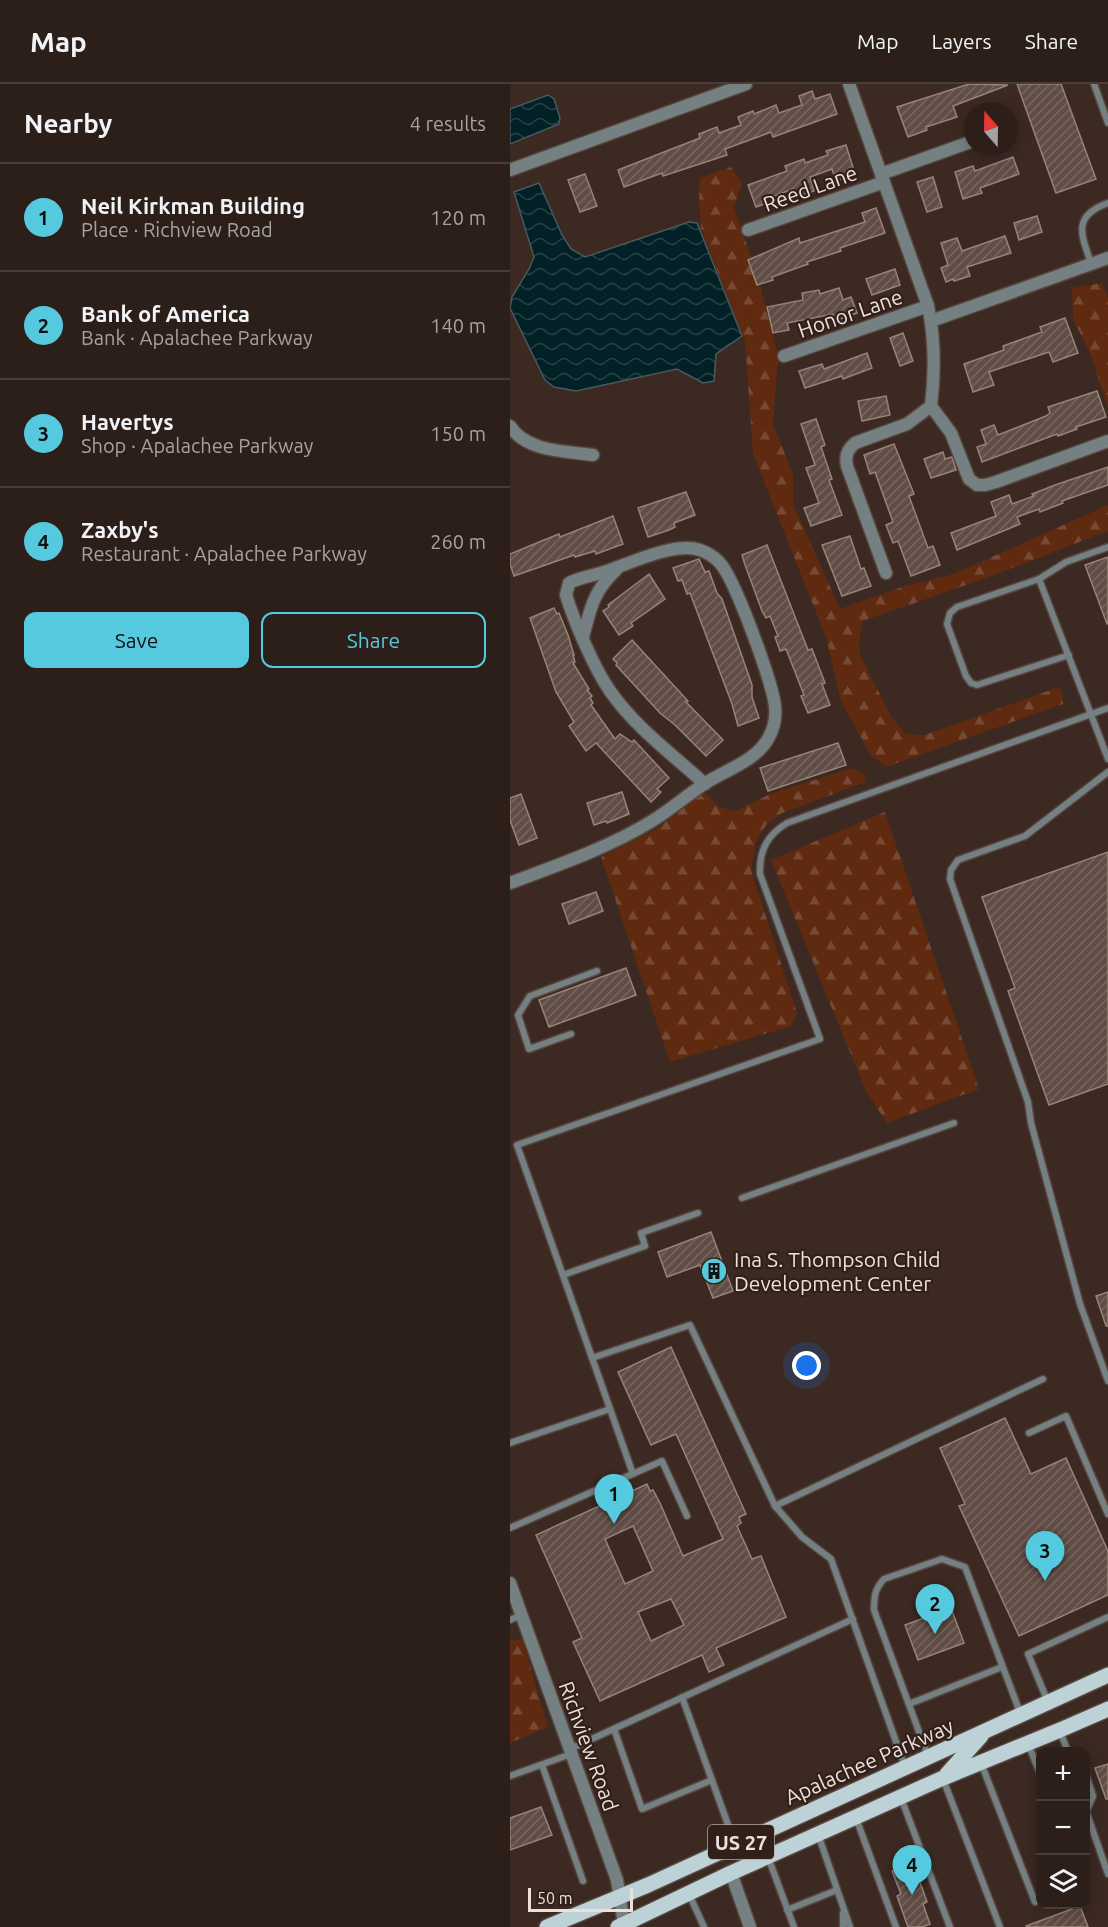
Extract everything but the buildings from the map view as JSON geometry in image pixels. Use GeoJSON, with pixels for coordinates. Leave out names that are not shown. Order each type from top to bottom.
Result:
{"type":"FeatureCollection","features":[{"type":"Feature","properties":{"kind":"main road","name":"Apalachee Parkway"},"geometry":{"type":"LineString","coordinates":[[548,1927],[620,1897],[1108,1676]]}},
{"type":"Feature","properties":{"kind":"main road","name":"US 27"},"geometry":{"type":"LineString","coordinates":[[622,1926],[731,1873],[943,1778],[1060,1731],[1108,1708]]}},
{"type":"Feature","properties":{"kind":"main road"},"geometry":{"type":"LineString","coordinates":[[905,1767],[943,1778],[986,1731]]}},
{"type":"Feature","properties":{"kind":"street"},"geometry":{"type":"LineString","coordinates":[[510,170],[746,84]]}},
{"type":"Feature","properties":{"kind":"street"},"geometry":{"type":"LineString","coordinates":[[849,84],[928,306],[934,379],[931,406],[951,433],[969,478],[977,485],[996,482],[1108,441]]}},
{"type":"Feature","properties":{"kind":"street","name":"Reed Lane"},"geometry":{"type":"LineString","coordinates":[[748,230],[964,145]]}},
{"type":"Feature","properties":{"kind":"street"},"geometry":{"type":"LineString","coordinates":[[931,321],[1108,258]]}},
{"type":"Feature","properties":{"kind":"street","name":"Honor Lane"},"geometry":{"type":"LineString","coordinates":[[784,356],[928,306]]}},
{"type":"Feature","properties":{"kind":"street"},"geometry":{"type":"LineString","coordinates":[[886,573],[845,457],[855,442],[907,424],[931,406]]}},
{"type":"Feature","properties":{"kind":"street"},"geometry":{"type":"LineString","coordinates":[[510,426],[519,438],[533,445],[593,455]]}},
{"type":"Feature","properties":{"kind":"street"},"geometry":{"type":"LineString","coordinates":[[510,882],[622,838],[653,821],[705,784],[757,754],[769,738],[775,720],[776,708],[771,687],[736,592],[728,575],[713,557],[701,550],[688,548],[669,550],[620,567],[577,578],[567,588],[569,604],[609,689],[626,711],[705,784]]}},
{"type":"Feature","properties":{"kind":"street"},"geometry":{"type":"LineString","coordinates":[[583,637],[591,605],[601,585],[620,567]]}},
{"type":"Feature","properties":{"kind":"street","name":"Richview Road"},"geometry":{"type":"LineString","coordinates":[[510,1582],[516,1617],[570,1751],[617,1880],[622,1926]]}},
{"type":"Feature","properties":{"kind":"street"},"geometry":{"type":"LineString","coordinates":[[731,1873],[750,1927]]}},
{"type":"Feature","properties":{"kind":"lane"},"geometry":{"type":"LineString","coordinates":[[1094,84],[1108,123]]}},
{"type":"Feature","properties":{"kind":"lane"},"geometry":{"type":"LineString","coordinates":[[1092,264],[1082,235],[1083,221],[1087,213],[1108,203]]}},
{"type":"Feature","properties":{"kind":"lane"},"geometry":{"type":"LineString","coordinates":[[1069,655],[986,684],[977,685],[971,683],[966,676],[947,624],[950,614],[957,606],[1039,579],[1066,562],[1108,547]]}},
{"type":"Feature","properties":{"kind":"lane"},"geometry":{"type":"LineString","coordinates":[[1039,579],[1108,759]]}},
{"type":"Feature","properties":{"kind":"lane"},"geometry":{"type":"LineString","coordinates":[[633,1474],[517,1145],[820,1039],[760,874],[762,850],[777,829],[787,823],[1108,708]]}},
{"type":"Feature","properties":{"kind":"lane"},"geometry":{"type":"LineString","coordinates":[[1108,772],[1025,836],[958,860],[951,870],[950,879],[1028,1102],[1031,1123],[1080,1304],[1108,1381]]}},
{"type":"Feature","properties":{"kind":"lane"},"geometry":{"type":"LineString","coordinates":[[571,1034],[529,1049],[518,1015],[530,996],[597,971]]}},
{"type":"Feature","properties":{"kind":"lane"},"geometry":{"type":"LineString","coordinates":[[742,1198],[954,1123]]}},
{"type":"Feature","properties":{"kind":"lane"},"geometry":{"type":"LineString","coordinates":[[563,1275],[645,1246],[641,1233],[698,1213]]}},
{"type":"Feature","properties":{"kind":"lane"},"geometry":{"type":"LineString","coordinates":[[592,1358],[690,1325],[775,1506],[802,1537],[831,1559],[905,1767]]}},
{"type":"Feature","properties":{"kind":"lane"},"geometry":{"type":"LineString","coordinates":[[775,1506],[1043,1379]]}},
{"type":"Feature","properties":{"kind":"lane"},"geometry":{"type":"LineString","coordinates":[[510,1443],[610,1409]]}},
{"type":"Feature","properties":{"kind":"lane"},"geometry":{"type":"LineString","coordinates":[[1029,1433],[1066,1416],[1108,1514]]}},
{"type":"Feature","properties":{"kind":"lane"},"geometry":{"type":"LineString","coordinates":[[510,1527],[662,1461],[687,1516]]}},
{"type":"Feature","properties":{"kind":"lane"},"geometry":{"type":"LineString","coordinates":[[928,1756],[873,1610],[874,1596],[884,1579],[942,1559],[964,1567],[1020,1715]]}},
{"type":"Feature","properties":{"kind":"lane"},"geometry":{"type":"LineString","coordinates":[[1048,1702],[1028,1654],[1108,1617]]}},
{"type":"Feature","properties":{"kind":"lane"},"geometry":{"type":"LineString","coordinates":[[510,1776],[542,1764],[853,1619]]}},
{"type":"Feature","properties":{"kind":"lane"},"geometry":{"type":"LineString","coordinates":[[909,1704],[1002,1667]]}},
{"type":"Feature","properties":{"kind":"lane"},"geometry":{"type":"LineString","coordinates":[[682,1697],[736,1845]]}},
{"type":"Feature","properties":{"kind":"lane"},"geometry":{"type":"LineString","coordinates":[[614,1729],[642,1809],[712,1780]]}},
{"type":"Feature","properties":{"kind":"lane"},"geometry":{"type":"LineString","coordinates":[[1060,1731],[1066,1747]]}},
{"type":"Feature","properties":{"kind":"lane"},"geometry":{"type":"LineString","coordinates":[[1027,1744],[1036,1763]]}},
{"type":"Feature","properties":{"kind":"lane"},"geometry":{"type":"LineString","coordinates":[[981,1763],[1035,1902]]}},
{"type":"Feature","properties":{"kind":"lane"},"geometry":{"type":"LineString","coordinates":[[542,1764],[583,1881]]}},
{"type":"Feature","properties":{"kind":"lane"},"geometry":{"type":"LineString","coordinates":[[943,1778],[1000,1927]]}},
{"type":"Feature","properties":{"kind":"lane"},"geometry":{"type":"LineString","coordinates":[[1090,1787],[1093,1796],[1090,1802]]}},
{"type":"Feature","properties":{"kind":"lane"},"geometry":{"type":"LineString","coordinates":[[901,1797],[950,1927]]}},
{"type":"Feature","properties":{"kind":"lane"},"geometry":{"type":"LineString","coordinates":[[856,1817],[897,1927]]}},
{"type":"Feature","properties":{"kind":"lane"},"geometry":{"type":"LineString","coordinates":[[1090,1822],[1108,1874]]}},
{"type":"Feature","properties":{"kind":"lane"},"geometry":{"type":"LineString","coordinates":[[818,1834],[850,1927]]}},
{"type":"Feature","properties":{"kind":"lane"},"geometry":{"type":"LineString","coordinates":[[768,1857],[794,1927]]}},
{"type":"Feature","properties":{"kind":"lane"},"geometry":{"type":"LineString","coordinates":[[788,1910],[837,1890]]}},
{"type":"Feature","properties":{"kind":"lane"},"geometry":{"type":"LineString","coordinates":[[688,1894],[704,1927]]}},
{"type":"Feature","properties":{"kind":"lane"},"geometry":{"type":"LineString","coordinates":[[842,1904],[843,1927]]}},
{"type":"Feature","properties":{"kind":"green space"},"geometry":{"type":"Polygon","coordinates":[[[731,167],[742,184],[734,207],[758,278],[778,355],[773,424],[793,474],[793,504],[840,609],[905,586],[954,574],[1108,505],[1108,531],[989,577],[863,621],[859,640],[860,655],[892,718],[906,734],[925,735],[1059,687],[1063,696],[1063,704],[886,767],[870,754],[841,701],[826,637],[753,454],[745,341],[701,228],[700,178],[731,167]]]}},
{"type":"Feature","properties":{"kind":"green space"},"geometry":{"type":"Polygon","coordinates":[[[1102,283],[1108,298],[1108,408],[1091,355],[1073,319],[1072,288],[1102,283]]]}},
{"type":"Feature","properties":{"kind":"green space"},"geometry":{"type":"Polygon","coordinates":[[[852,768],[865,774],[866,782],[782,813],[766,825],[756,843],[751,870],[797,1013],[791,1026],[670,1062],[601,857],[658,828],[704,792],[720,807],[735,811],[770,794],[852,768]]]}},
{"type":"Feature","properties":{"kind":"green space"},"geometry":{"type":"Polygon","coordinates":[[[885,812],[979,1089],[887,1123],[866,1091],[771,860],[885,812]]]}},
{"type":"Feature","properties":{"kind":"green space"},"geometry":{"type":"Polygon","coordinates":[[[522,1639],[548,1727],[510,1743],[510,1640],[522,1639]]]}},
{"type":"Feature","properties":{"kind":"water"},"geometry":{"type":"Polygon","coordinates":[[[548,95],[554,99],[560,118],[559,124],[510,144],[510,109],[548,95]]]}},
{"type":"Feature","properties":{"kind":"water"},"geometry":{"type":"Polygon","coordinates":[[[539,183],[562,235],[571,249],[585,257],[689,222],[697,223],[742,336],[716,354],[714,381],[703,383],[677,369],[576,391],[554,387],[545,380],[510,308],[512,297],[534,257],[514,192],[539,183]]]}},
{"type":"Feature","properties":{"kind":"place","name":"Ina S. Thompson Child Development Center"},"geometry":{"type":"Point","coordinates":[714,1271]}},
{"type":"Feature","properties":{"kind":"place","name":"Neil Kirkman Building"},"geometry":{"type":"Point","coordinates":[614,1524]}},
{"type":"Feature","properties":{"kind":"place","name":"Havertys"},"geometry":{"type":"Point","coordinates":[1045,1581]}},
{"type":"Feature","properties":{"kind":"place","name":"Bank of America"},"geometry":{"type":"Point","coordinates":[935,1634]}},
{"type":"Feature","properties":{"kind":"place","name":"Zaxby's"},"geometry":{"type":"Point","coordinates":[912,1895]}}]}
